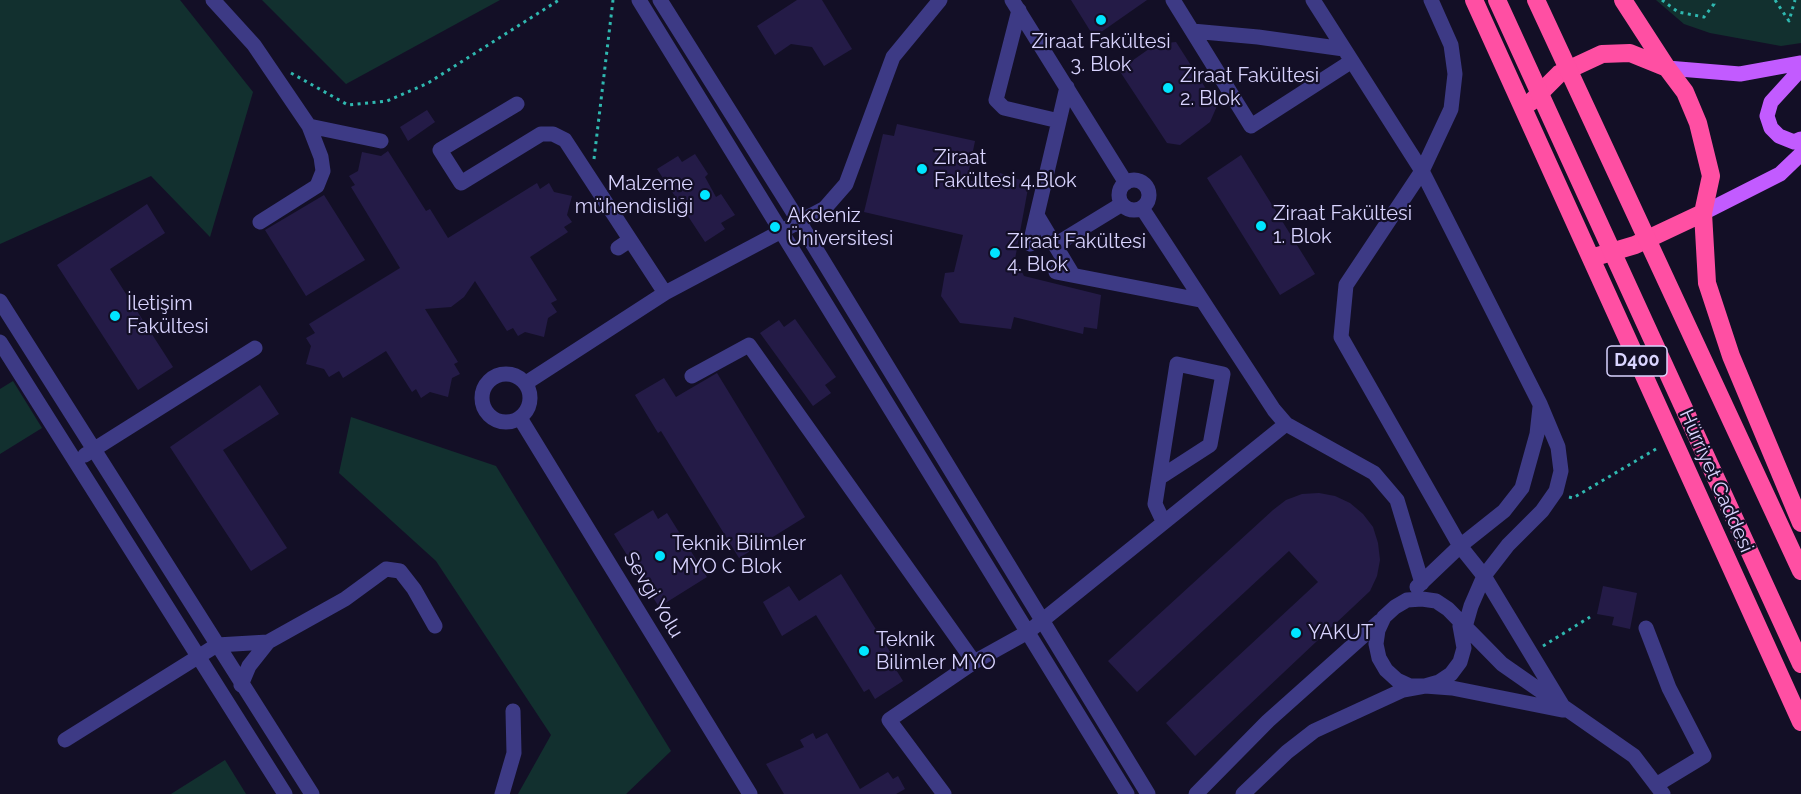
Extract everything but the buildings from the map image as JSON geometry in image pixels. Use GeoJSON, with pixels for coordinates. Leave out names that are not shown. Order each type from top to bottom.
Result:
{"type":"FeatureCollection","features":[{"type":"Feature","properties":{"kind":"highway","name":"Hürriyet Caddesi"},"geometry":{"type":"LineString","coordinates":[[1474,0],[1801,722]]}},
{"type":"Feature","properties":{"kind":"highway"},"geometry":{"type":"LineString","coordinates":[[1497,0],[1801,664]]}},
{"type":"Feature","properties":{"kind":"highway"},"geometry":{"type":"LineString","coordinates":[[1536,0],[1801,571]]}},
{"type":"Feature","properties":{"kind":"highway"},"geometry":{"type":"LineString","coordinates":[[1623,0],[1685,92],[1698,123],[1711,176],[1703,213],[1707,283],[1731,356],[1801,523]]}},
{"type":"Feature","properties":{"kind":"highway"},"geometry":{"type":"LineString","coordinates":[[1529,122],[1532,99],[1559,74],[1602,54],[1630,53],[1667,68]]}},
{"type":"Feature","properties":{"kind":"highway"},"geometry":{"type":"LineString","coordinates":[[1591,258],[1635,245],[1703,213]]}},
{"type":"Feature","properties":{"kind":"main road"},"geometry":{"type":"LineString","coordinates":[[1667,68],[1740,74],[1801,63]]}},
{"type":"Feature","properties":{"kind":"main road"},"geometry":{"type":"LineString","coordinates":[[1801,69],[1771,102],[1767,116],[1771,128],[1779,136],[1794,142],[1801,140]]}},
{"type":"Feature","properties":{"kind":"main road"},"geometry":{"type":"LineString","coordinates":[[1703,213],[1780,174],[1801,154]]}},
{"type":"Feature","properties":{"kind":"street"},"geometry":{"type":"LineString","coordinates":[[213,0],[254,45],[309,126],[321,157],[323,171],[317,186],[260,222]]}},
{"type":"Feature","properties":{"kind":"street"},"geometry":{"type":"LineString","coordinates":[[639,0],[784,232],[1127,794]]}},
{"type":"Feature","properties":{"kind":"street"},"geometry":{"type":"LineString","coordinates":[[660,0],[800,223],[1148,794]]}},
{"type":"Feature","properties":{"kind":"street"},"geometry":{"type":"LineString","coordinates":[[526,383],[665,293],[784,232],[825,208],[846,184],[893,57],[940,0]]}},
{"type":"Feature","properties":{"kind":"street"},"geometry":{"type":"LineString","coordinates":[[1192,0],[1176,4],[1251,126],[1348,55]]}},
{"type":"Feature","properties":{"kind":"street"},"geometry":{"type":"LineString","coordinates":[[1243,794],[1287,752],[1314,731],[1382,698],[1403,690],[1439,682],[1455,668],[1464,648],[1462,627],[1484,576],[1508,545],[1542,511],[1556,491],[1562,471],[1558,447],[1540,404],[1422,171],[1313,0]]}},
{"type":"Feature","properties":{"kind":"street"},"geometry":{"type":"LineString","coordinates":[[1431,0],[1451,45],[1455,74],[1451,109],[1422,171],[1346,285],[1341,337],[1460,546],[1484,576],[1565,710]]}},
{"type":"Feature","properties":{"kind":"street"},"geometry":{"type":"LineString","coordinates":[[1015,5],[1126,183]]}},
{"type":"Feature","properties":{"kind":"street"},"geometry":{"type":"LineString","coordinates":[[1015,5],[996,100],[1004,108],[1059,121]]}},
{"type":"Feature","properties":{"kind":"street"},"geometry":{"type":"LineString","coordinates":[[1192,31],[1258,37],[1348,55]]}},
{"type":"Feature","properties":{"kind":"street"},"geometry":{"type":"LineString","coordinates":[[1030,244],[1067,87]]}},
{"type":"Feature","properties":{"kind":"street"},"geometry":{"type":"LineString","coordinates":[[517,104],[440,150],[460,183],[541,134],[553,134],[565,140],[591,181],[624,244],[665,293]]}},
{"type":"Feature","properties":{"kind":"street"},"geometry":{"type":"LineString","coordinates":[[309,126],[381,141]]}},
{"type":"Feature","properties":{"kind":"street"},"geometry":{"type":"LineString","coordinates":[[1139,181],[1148,189],[1149,200],[1142,208],[1130,209],[1122,204],[1120,190],[1126,183],[1139,181]]}},
{"type":"Feature","properties":{"kind":"street"},"geometry":{"type":"LineString","coordinates":[[1055,245],[1122,204]]}},
{"type":"Feature","properties":{"kind":"street"},"geometry":{"type":"LineString","coordinates":[[1142,208],[1200,300],[1274,410],[1286,424],[1374,473],[1397,500],[1422,583]]}},
{"type":"Feature","properties":{"kind":"street"},"geometry":{"type":"LineString","coordinates":[[1037,215],[1074,275]]}},
{"type":"Feature","properties":{"kind":"street"},"geometry":{"type":"LineString","coordinates":[[1056,272],[1200,300]]}},
{"type":"Feature","properties":{"kind":"street"},"geometry":{"type":"LineString","coordinates":[[1,303],[312,794]]}},
{"type":"Feature","properties":{"kind":"street"},"geometry":{"type":"LineString","coordinates":[[0,342],[285,794]]}},
{"type":"Feature","properties":{"kind":"street"},"geometry":{"type":"LineString","coordinates":[[692,376],[749,345],[974,662]]}},
{"type":"Feature","properties":{"kind":"street"},"geometry":{"type":"LineString","coordinates":[[75,461],[255,348]]}},
{"type":"Feature","properties":{"kind":"street"},"geometry":{"type":"LineString","coordinates":[[1159,478],[1210,445],[1223,374],[1177,364],[1159,478],[1155,504],[1163,521]]}},
{"type":"Feature","properties":{"kind":"street"},"geometry":{"type":"LineString","coordinates":[[510,373],[526,383],[530,402],[520,418],[511,422],[493,419],[482,403],[481,393],[491,377],[510,373]]}},
{"type":"Feature","properties":{"kind":"street"},"geometry":{"type":"LineString","coordinates":[[1196,794],[1268,721],[1460,546],[1504,511],[1522,489],[1537,434],[1540,404]]}},
{"type":"Feature","properties":{"kind":"street","name":"Sevgi Yolu"},"geometry":{"type":"LineString","coordinates":[[520,418],[750,794]]}},
{"type":"Feature","properties":{"kind":"street"},"geometry":{"type":"LineString","coordinates":[[944,794],[889,720],[974,662],[1028,632],[1286,424]]}},
{"type":"Feature","properties":{"kind":"street"},"geometry":{"type":"LineString","coordinates":[[241,685],[249,666],[268,642],[345,599],[386,568],[399,571],[414,589],[435,626]]}},
{"type":"Feature","properties":{"kind":"street"},"geometry":{"type":"LineString","coordinates":[[1565,710],[1452,688],[1410,686],[1397,680],[1383,664],[1376,644],[1378,630],[1390,612],[1407,600],[1422,598],[1436,602],[1448,609],[1462,627],[1503,664],[1565,710],[1634,756],[1661,792],[1704,756],[1669,688],[1646,628]]}},
{"type":"Feature","properties":{"kind":"street"},"geometry":{"type":"LineString","coordinates":[[65,740],[217,645],[268,642]]}},
{"type":"Feature","properties":{"kind":"street"},"geometry":{"type":"LineString","coordinates":[[502,794],[514,753],[513,711]]}},
{"type":"Feature","properties":{"kind":"path"},"geometry":{"type":"LineString","coordinates":[[286,70],[348,105],[387,101],[428,83],[559,0]]}},
{"type":"Feature","properties":{"kind":"path"},"geometry":{"type":"LineString","coordinates":[[591,181],[613,0]]}},
{"type":"Feature","properties":{"kind":"path"},"geometry":{"type":"LineString","coordinates":[[1662,0],[1670,8],[1694,17],[1704,17],[1714,4],[1713,0]]}},
{"type":"Feature","properties":{"kind":"path"},"geometry":{"type":"LineString","coordinates":[[1775,0],[1789,21],[1795,0]]}},
{"type":"Feature","properties":{"kind":"path"},"geometry":{"type":"LineString","coordinates":[[1556,491],[1573,498],[1656,449]]}},
{"type":"Feature","properties":{"kind":"path"},"geometry":{"type":"LineString","coordinates":[[1531,653],[1590,617]]}},
{"type":"Feature","properties":{"kind":"green space"},"geometry":{"type":"Polygon","coordinates":[[[0,0],[180,0],[253,92],[210,237],[151,176],[0,244],[0,0]]]}},
{"type":"Feature","properties":{"kind":"green space"},"geometry":{"type":"Polygon","coordinates":[[[262,0],[500,0],[346,84],[262,0]]]}},
{"type":"Feature","properties":{"kind":"green space"},"geometry":{"type":"Polygon","coordinates":[[[1656,0],[1801,0],[1801,43],[1781,46],[1710,33],[1684,24],[1656,0]]]}},
{"type":"Feature","properties":{"kind":"green space"},"geometry":{"type":"Polygon","coordinates":[[[13,381],[42,428],[0,454],[0,389],[13,381]]]}},
{"type":"Feature","properties":{"kind":"green space"},"geometry":{"type":"Polygon","coordinates":[[[351,417],[496,466],[671,751],[626,794],[518,794],[551,735],[436,561],[339,473],[351,417]]]}},
{"type":"Feature","properties":{"kind":"green space"},"geometry":{"type":"Polygon","coordinates":[[[225,760],[246,794],[171,794],[225,760]]]}},
{"type":"Feature","properties":{"kind":"place","name":"Ziraat Fakültesi 3. Blok"},"geometry":{"type":"Point","coordinates":[1101,20]}},
{"type":"Feature","properties":{"kind":"place","name":"Ziraat Fakültesi 2. Blok"},"geometry":{"type":"Point","coordinates":[1168,88]}},
{"type":"Feature","properties":{"kind":"place","name":"Ziraat Fakültesi 4.Blok"},"geometry":{"type":"Point","coordinates":[922,169]}},
{"type":"Feature","properties":{"kind":"place","name":"Malzeme mühendisliği"},"geometry":{"type":"Point","coordinates":[705,195]}},
{"type":"Feature","properties":{"kind":"place","name":"Ziraat Fakültesi 1. Blok"},"geometry":{"type":"Point","coordinates":[1261,226]}},
{"type":"Feature","properties":{"kind":"place","name":"Akdeniz Üniversitesi"},"geometry":{"type":"Point","coordinates":[775,227]}},
{"type":"Feature","properties":{"kind":"place","name":"Ziraat Fakültesi 4. Blok"},"geometry":{"type":"Point","coordinates":[995,253]}},
{"type":"Feature","properties":{"kind":"place","name":"İletişim Fakültesi"},"geometry":{"type":"Point","coordinates":[115,316]}},
{"type":"Feature","properties":{"kind":"place","name":"Teknik Bilimler MYO C Blok"},"geometry":{"type":"Point","coordinates":[660,556]}},
{"type":"Feature","properties":{"kind":"place","name":"YAKUT"},"geometry":{"type":"Point","coordinates":[1296,633]}},
{"type":"Feature","properties":{"kind":"place","name":"Teknik Bilimler MYO"},"geometry":{"type":"Point","coordinates":[864,651]}}]}
